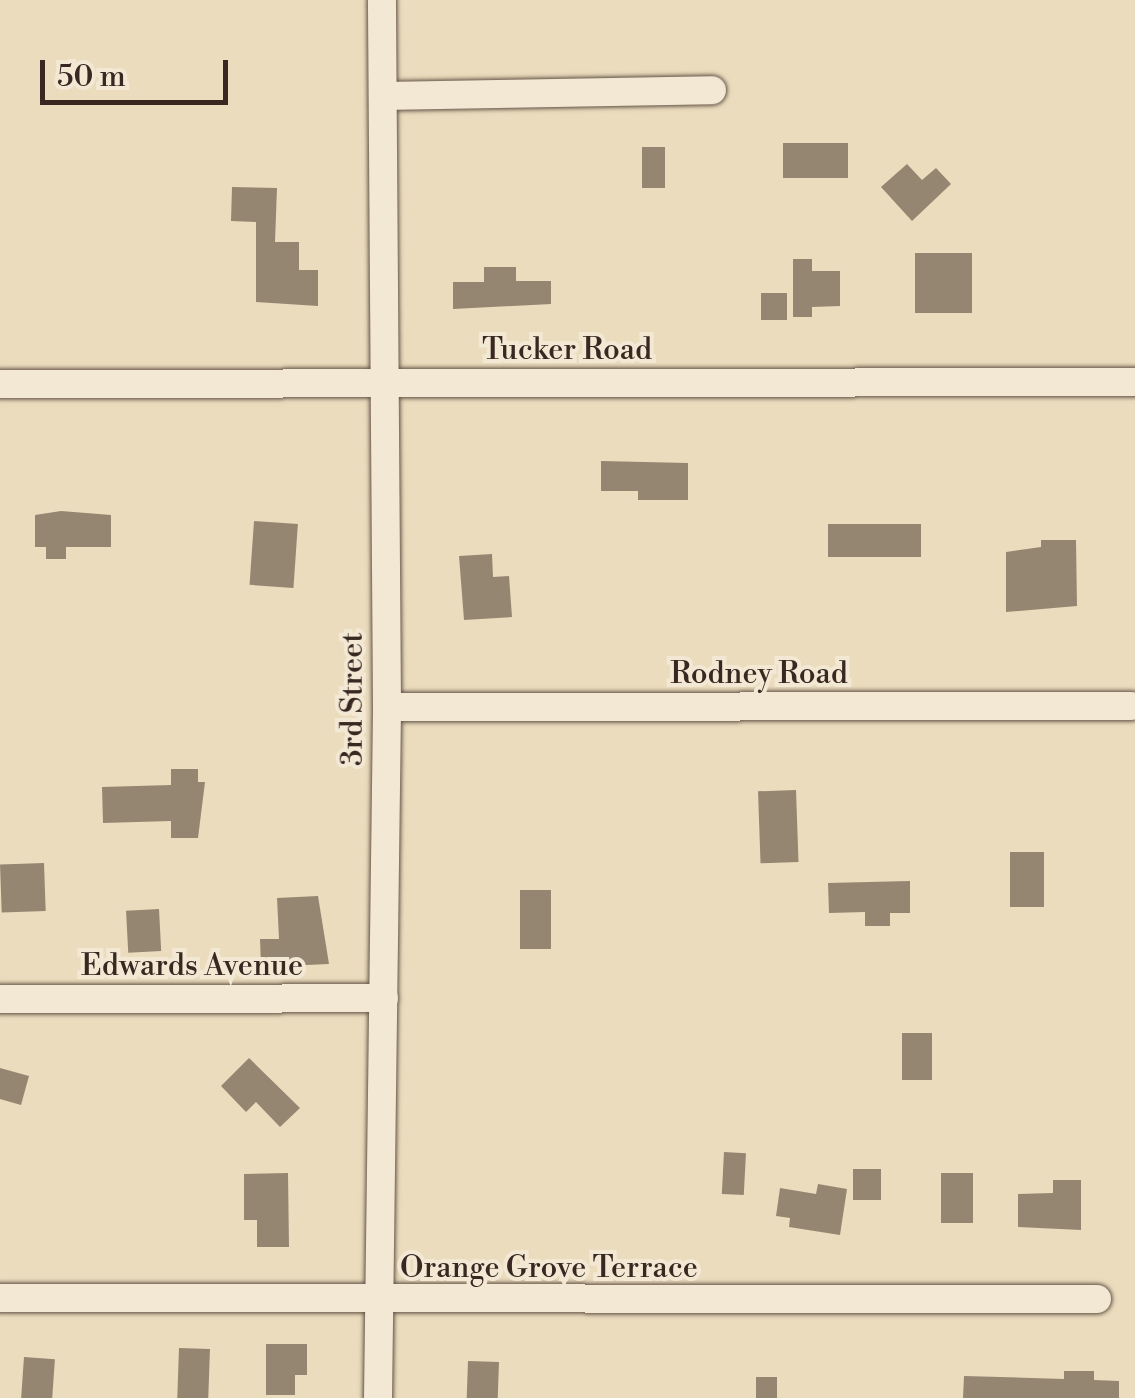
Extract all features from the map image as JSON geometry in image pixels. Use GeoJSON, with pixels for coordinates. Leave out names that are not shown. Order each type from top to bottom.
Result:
{"type":"FeatureCollection","features":[{"type":"Feature","properties":{"kind":"street","name":"3rd Street"},"geometry":{"type":"LineString","coordinates":[[378,1398],[386,707],[382,0]]}},
{"type":"Feature","properties":{"kind":"street"},"geometry":{"type":"LineString","coordinates":[[383,96],[712,90]]}},
{"type":"Feature","properties":{"kind":"street","name":"Tucker Road"},"geometry":{"type":"LineString","coordinates":[[0,384],[1135,382]]}},
{"type":"Feature","properties":{"kind":"street","name":"Rodney Road"},"geometry":{"type":"LineString","coordinates":[[386,707],[1131,706]]}},
{"type":"Feature","properties":{"kind":"street","name":"Edwards Avenue"},"geometry":{"type":"LineString","coordinates":[[0,999],[384,998]]}},
{"type":"Feature","properties":{"kind":"street","name":"Orange Grove Terrace"},"geometry":{"type":"LineString","coordinates":[[0,1298],[1097,1299]]}},
{"type":"Feature","properties":{"kind":"building"},"geometry":{"type":"Polygon","coordinates":[[[783,143],[848,143],[848,178],[783,178],[783,143]]]}},
{"type":"Feature","properties":{"kind":"building"},"geometry":{"type":"Polygon","coordinates":[[[642,147],[665,147],[665,188],[642,188],[642,147]]]}},
{"type":"Feature","properties":{"kind":"building"},"geometry":{"type":"Polygon","coordinates":[[[907,164],[922,180],[936,168],[951,184],[912,221],[881,187],[907,164]]]}},
{"type":"Feature","properties":{"kind":"building"},"geometry":{"type":"Polygon","coordinates":[[[232,187],[277,188],[275,242],[299,242],[299,270],[318,270],[318,306],[256,302],[256,222],[231,221],[232,187]]]}},
{"type":"Feature","properties":{"kind":"building"},"geometry":{"type":"Polygon","coordinates":[[[915,253],[972,253],[972,313],[915,313],[915,253]]]}},
{"type":"Feature","properties":{"kind":"building"},"geometry":{"type":"Polygon","coordinates":[[[793,259],[812,259],[812,271],[840,271],[840,306],[812,307],[812,317],[793,317],[793,259]]]}},
{"type":"Feature","properties":{"kind":"building"},"geometry":{"type":"Polygon","coordinates":[[[484,267],[516,267],[516,281],[551,281],[551,304],[453,309],[453,282],[484,282],[484,267]]]}},
{"type":"Feature","properties":{"kind":"building"},"geometry":{"type":"Polygon","coordinates":[[[761,293],[787,293],[787,320],[761,320],[761,293]]]}},
{"type":"Feature","properties":{"kind":"building"},"geometry":{"type":"Polygon","coordinates":[[[601,461],[688,463],[688,500],[638,500],[638,491],[601,491],[601,461]]]}},
{"type":"Feature","properties":{"kind":"building"},"geometry":{"type":"Polygon","coordinates":[[[61,511],[111,515],[111,547],[66,547],[66,559],[46,559],[46,547],[35,547],[35,515],[61,511]]]}},
{"type":"Feature","properties":{"kind":"building"},"geometry":{"type":"Polygon","coordinates":[[[254,521],[298,524],[293,588],[250,585],[254,521]]]}},
{"type":"Feature","properties":{"kind":"building"},"geometry":{"type":"Polygon","coordinates":[[[828,524],[921,524],[921,557],[828,557],[828,524]]]}},
{"type":"Feature","properties":{"kind":"building"},"geometry":{"type":"Polygon","coordinates":[[[1041,540],[1076,540],[1077,606],[1006,612],[1006,552],[1041,547],[1041,540]]]}},
{"type":"Feature","properties":{"kind":"building"},"geometry":{"type":"Polygon","coordinates":[[[492,554],[493,577],[509,576],[512,617],[464,620],[459,556],[492,554]]]}},
{"type":"Feature","properties":{"kind":"building"},"geometry":{"type":"Polygon","coordinates":[[[171,769],[198,769],[198,782],[205,782],[198,838],[171,838],[171,821],[103,823],[102,787],[171,785],[171,769]]]}},
{"type":"Feature","properties":{"kind":"building"},"geometry":{"type":"Polygon","coordinates":[[[796,790],[799,862],[761,863],[758,791],[796,790]]]}},
{"type":"Feature","properties":{"kind":"building"},"geometry":{"type":"Polygon","coordinates":[[[1010,852],[1044,852],[1044,907],[1010,907],[1010,852]]]}},
{"type":"Feature","properties":{"kind":"building"},"geometry":{"type":"Polygon","coordinates":[[[44,863],[46,911],[2,913],[0,865],[44,863]]]}},
{"type":"Feature","properties":{"kind":"building"},"geometry":{"type":"Polygon","coordinates":[[[910,881],[910,913],[890,913],[890,926],[865,926],[865,912],[829,913],[828,883],[910,881]]]}},
{"type":"Feature","properties":{"kind":"building"},"geometry":{"type":"Polygon","coordinates":[[[520,890],[551,890],[551,949],[520,949],[520,890]]]}},
{"type":"Feature","properties":{"kind":"building"},"geometry":{"type":"Polygon","coordinates":[[[318,896],[329,964],[261,967],[260,939],[279,939],[277,898],[318,896]]]}},
{"type":"Feature","properties":{"kind":"building"},"geometry":{"type":"Polygon","coordinates":[[[159,909],[161,951],[128,953],[126,911],[159,909]]]}},
{"type":"Feature","properties":{"kind":"building"},"geometry":{"type":"Polygon","coordinates":[[[902,1033],[932,1033],[932,1080],[902,1080],[902,1033]]]}},
{"type":"Feature","properties":{"kind":"building"},"geometry":{"type":"Polygon","coordinates":[[[249,1058],[300,1108],[280,1127],[256,1102],[246,1112],[221,1086],[249,1058]]]}},
{"type":"Feature","properties":{"kind":"building"},"geometry":{"type":"Polygon","coordinates":[[[0,1068],[29,1076],[21,1105],[0,1099],[0,1068]]]}},
{"type":"Feature","properties":{"kind":"building"},"geometry":{"type":"Polygon","coordinates":[[[724,1152],[746,1153],[744,1195],[722,1194],[724,1152]]]}},
{"type":"Feature","properties":{"kind":"building"},"geometry":{"type":"Polygon","coordinates":[[[853,1169],[881,1169],[881,1200],[853,1200],[853,1169]]]}},
{"type":"Feature","properties":{"kind":"building"},"geometry":{"type":"Polygon","coordinates":[[[288,1173],[289,1247],[257,1247],[257,1220],[244,1220],[244,1174],[288,1173]]]}},
{"type":"Feature","properties":{"kind":"building"},"geometry":{"type":"Polygon","coordinates":[[[941,1173],[973,1173],[973,1223],[941,1223],[941,1173]]]}},
{"type":"Feature","properties":{"kind":"building"},"geometry":{"type":"Polygon","coordinates":[[[1053,1180],[1081,1180],[1081,1230],[1018,1227],[1018,1194],[1053,1193],[1053,1180]]]}},
{"type":"Feature","properties":{"kind":"building"},"geometry":{"type":"Polygon","coordinates":[[[818,1184],[847,1189],[840,1235],[789,1227],[790,1218],[776,1216],[780,1188],[816,1194],[818,1184]]]}},
{"type":"Feature","properties":{"kind":"building"},"geometry":{"type":"Polygon","coordinates":[[[266,1344],[307,1344],[307,1375],[295,1375],[295,1395],[266,1395],[266,1344]]]}},
{"type":"Feature","properties":{"kind":"building"},"geometry":{"type":"Polygon","coordinates":[[[179,1348],[210,1349],[208,1398],[177,1398],[179,1348]]]}},
{"type":"Feature","properties":{"kind":"building"},"geometry":{"type":"Polygon","coordinates":[[[24,1357],[55,1359],[52,1398],[21,1398],[24,1357]]]}},
{"type":"Feature","properties":{"kind":"building"},"geometry":{"type":"Polygon","coordinates":[[[468,1361],[499,1362],[498,1398],[467,1398],[468,1361]]]}},
{"type":"Feature","properties":{"kind":"building"},"geometry":{"type":"Polygon","coordinates":[[[1064,1371],[1094,1371],[1094,1380],[1119,1381],[1119,1398],[963,1398],[964,1376],[1064,1379],[1064,1371]]]}},
{"type":"Feature","properties":{"kind":"building"},"geometry":{"type":"Polygon","coordinates":[[[756,1377],[777,1377],[777,1398],[756,1398],[756,1377]]]}}]}
